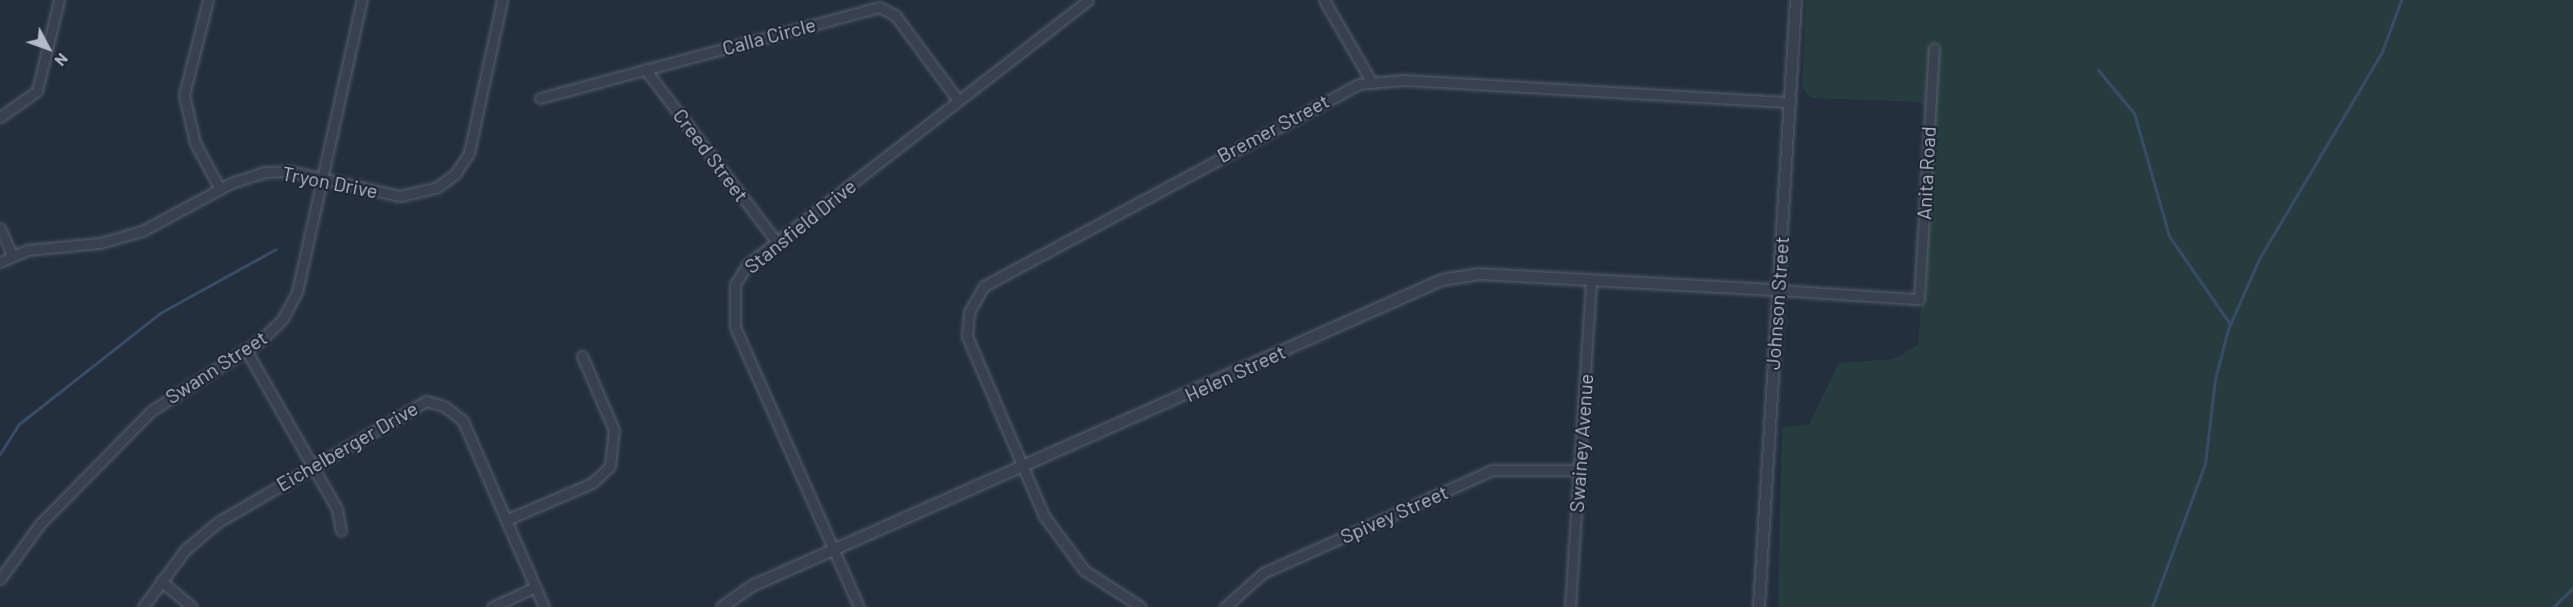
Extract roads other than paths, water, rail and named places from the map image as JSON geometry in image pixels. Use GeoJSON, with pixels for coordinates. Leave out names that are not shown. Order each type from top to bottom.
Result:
{"type":"FeatureCollection","features":[{"type":"Feature","properties":{"kind":"street"},"geometry":{"type":"LineString","coordinates":[[0,117],[37,90],[59,0]]}},
{"type":"Feature","properties":{"kind":"street"},"geometry":{"type":"LineString","coordinates":[[208,0],[184,95],[195,143],[220,189]]}},
{"type":"Feature","properties":{"kind":"street","name":"Swann Street"},"geometry":{"type":"LineString","coordinates":[[0,579],[40,524],[151,411],[246,350],[274,329],[292,304],[324,179],[362,0]]}},
{"type":"Feature","properties":{"kind":"street","name":"Tryon Drive"},"geometry":{"type":"LineString","coordinates":[[0,262],[12,255],[118,239],[220,189],[265,172],[324,179],[400,196],[424,193],[455,174],[469,153],[502,0]]}},
{"type":"Feature","properties":{"kind":"street","name":"Stansfield Drive"},"geometry":{"type":"LineString","coordinates":[[859,607],[832,550],[732,314],[737,278],[776,241],[1088,0]]}},
{"type":"Feature","properties":{"kind":"street"},"geometry":{"type":"LineString","coordinates":[[1324,0],[1371,81]]}},
{"type":"Feature","properties":{"kind":"street","name":"Johnson Street"},"geometry":{"type":"LineString","coordinates":[[1759,607],[1796,0]]}},
{"type":"Feature","properties":{"kind":"street","name":"Calla Circle"},"geometry":{"type":"LineString","coordinates":[[540,98],[879,7],[895,15],[958,100]]}},
{"type":"Feature","properties":{"kind":"street","name":"Anita Road"},"geometry":{"type":"LineString","coordinates":[[1778,290],[1919,298],[1934,48]]}},
{"type":"Feature","properties":{"kind":"street","name":"Creed Street"},"geometry":{"type":"LineString","coordinates":[[645,69],[776,241]]}},
{"type":"Feature","properties":{"kind":"street","name":"Bremer Street"},"geometry":{"type":"LineString","coordinates":[[1141,607],[1071,557],[1050,527],[967,336],[969,312],[984,286],[1347,88],[1371,81],[1790,102]]}},
{"type":"Feature","properties":{"kind":"street"},"geometry":{"type":"LineString","coordinates":[[0,228],[12,255]]}},
{"type":"Feature","properties":{"kind":"street","name":"Helen Street"},"geometry":{"type":"LineString","coordinates":[[722,607],[752,586],[1024,469],[1425,286],[1479,274],[1778,290]]}},
{"type":"Feature","properties":{"kind":"street","name":"Swainey Avenue"},"geometry":{"type":"LineString","coordinates":[[1570,607],[1591,280]]}},
{"type":"Feature","properties":{"kind":"street"},"geometry":{"type":"LineString","coordinates":[[246,350],[337,509],[340,531]]}},
{"type":"Feature","properties":{"kind":"street"},"geometry":{"type":"LineString","coordinates":[[506,520],[592,483],[610,466],[615,436],[582,356]]}},
{"type":"Feature","properties":{"kind":"street","name":"Eichelberger Drive"},"geometry":{"type":"LineString","coordinates":[[143,607],[161,581],[218,522],[414,404],[438,404],[463,421],[544,607]]}},
{"type":"Feature","properties":{"kind":"street","name":"Spivey Street"},"geometry":{"type":"LineString","coordinates":[[1225,607],[1263,573],[1492,470],[1579,470]]}},
{"type":"Feature","properties":{"kind":"street"},"geometry":{"type":"LineString","coordinates":[[161,581],[192,607]]}},
{"type":"Feature","properties":{"kind":"street"},"geometry":{"type":"LineString","coordinates":[[492,607],[535,587]]}},
{"type":"Feature","properties":{"kind":"waterway"},"geometry":{"type":"LineString","coordinates":[[2152,607],[2205,464],[2215,379],[2228,329],[2259,259],[2382,52],[2401,0]]}},
{"type":"Feature","properties":{"kind":"waterway"},"geometry":{"type":"LineString","coordinates":[[2098,70],[2134,113],[2169,236],[2230,324]]}},
{"type":"Feature","properties":{"kind":"waterway"},"geometry":{"type":"LineString","coordinates":[[0,454],[19,424],[160,313],[276,249]]}},
{"type":"Feature","properties":{"kind":"waterway"},"geometry":{"type":"LineString","coordinates":[[2553,607],[2573,588]]}}]}
